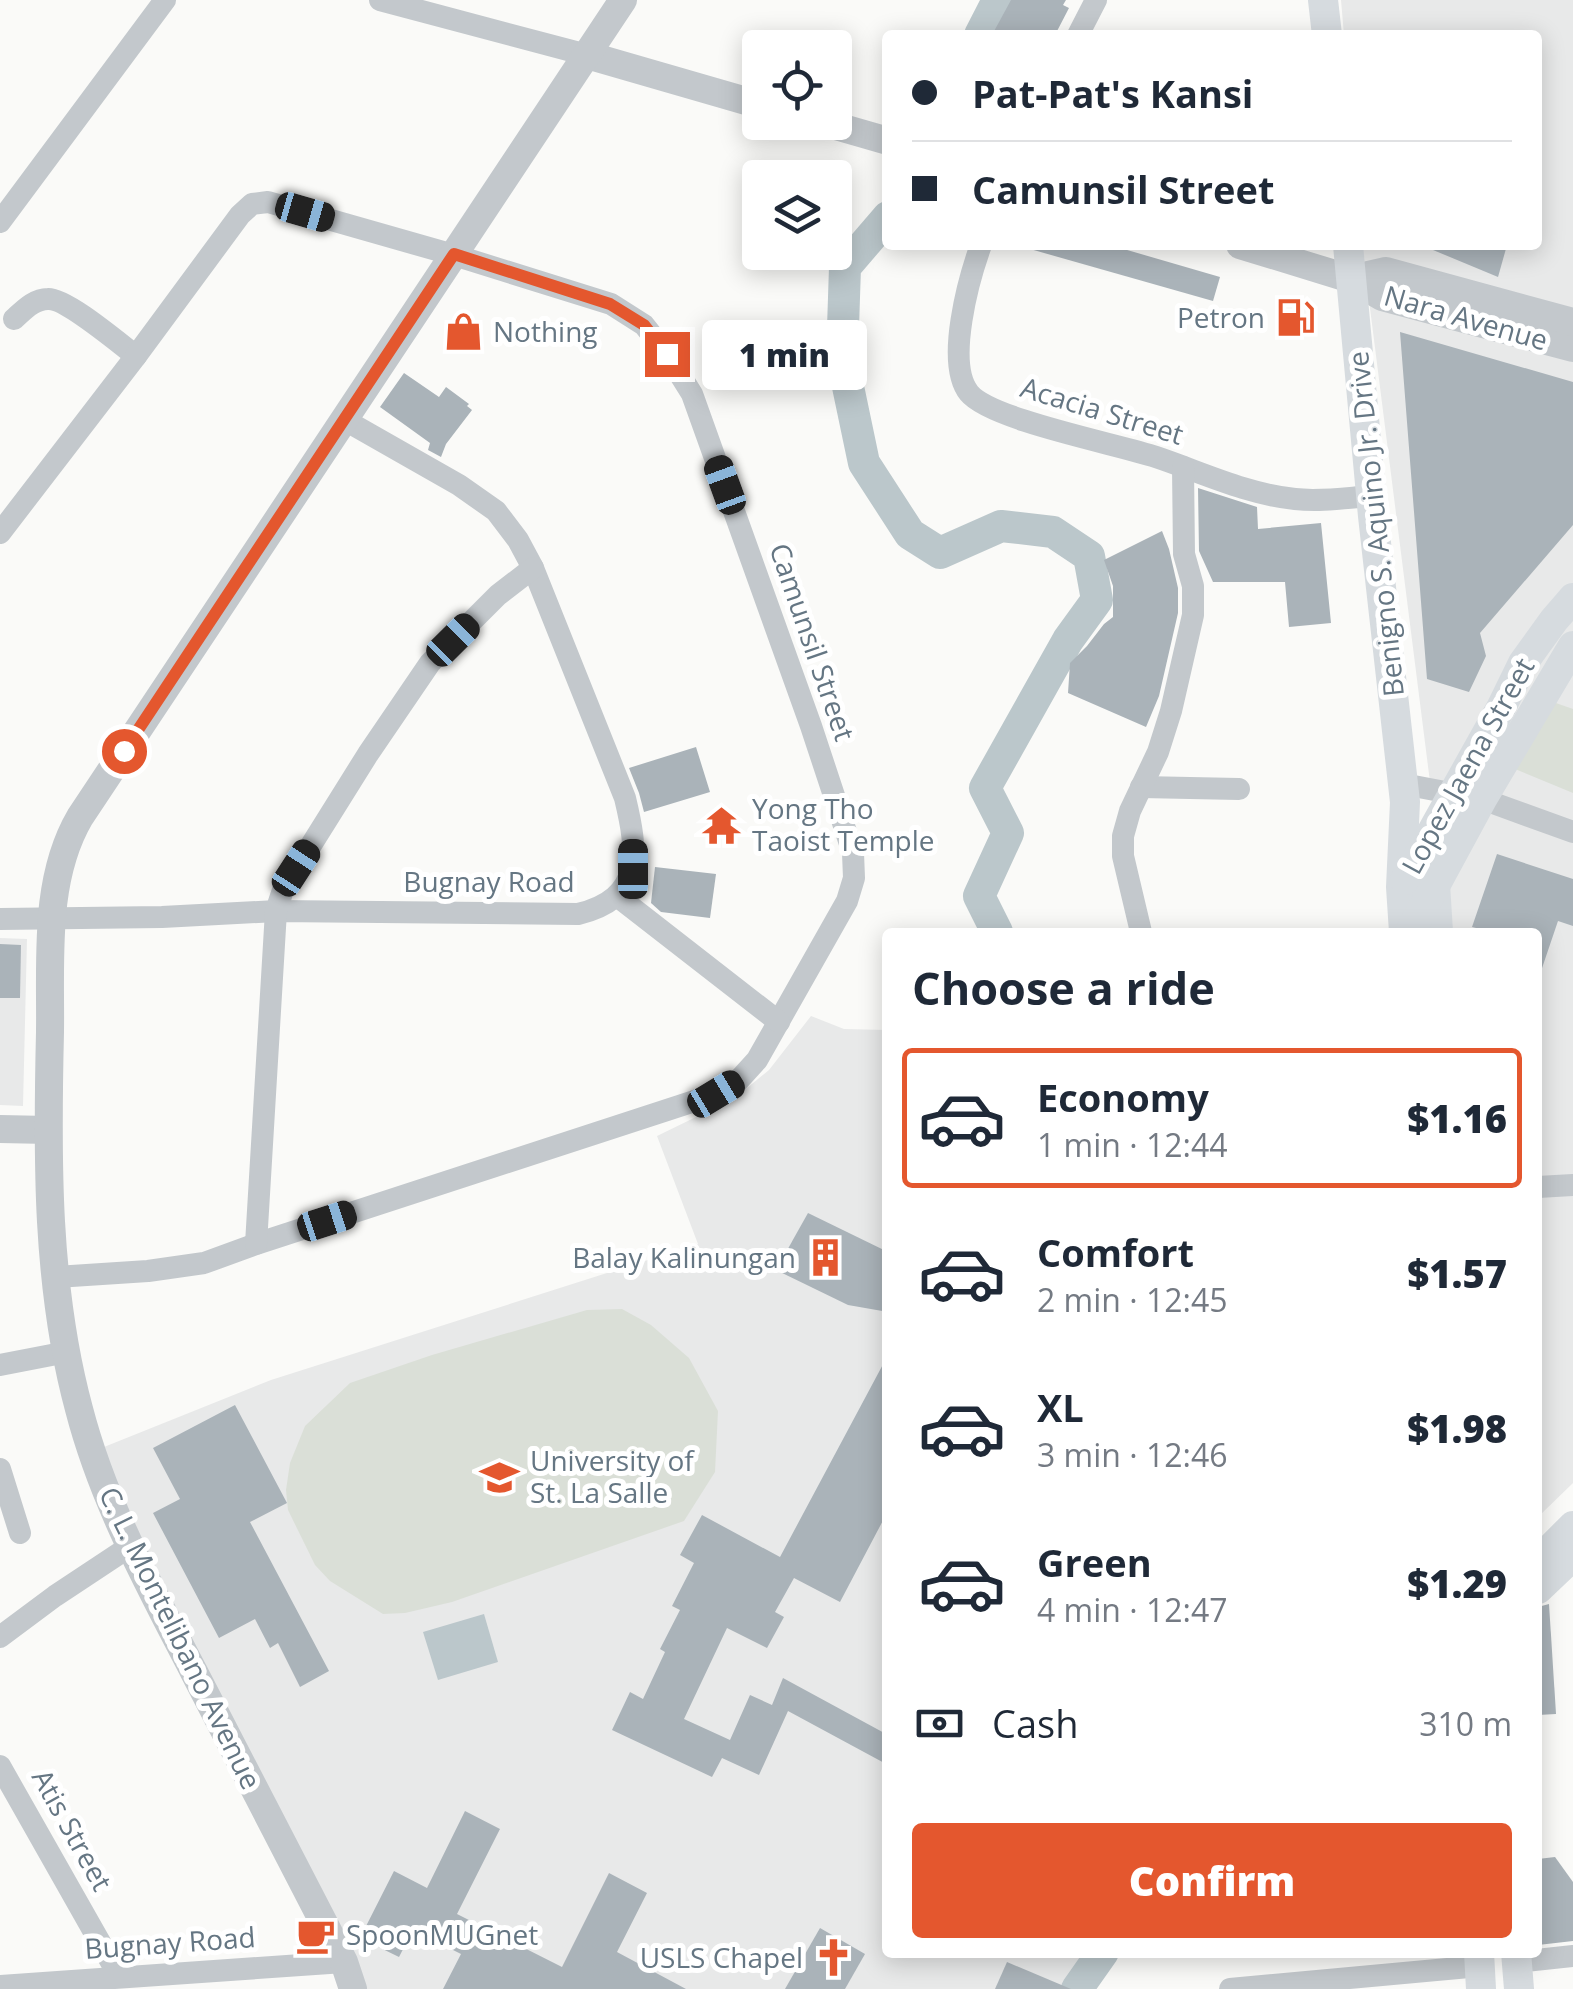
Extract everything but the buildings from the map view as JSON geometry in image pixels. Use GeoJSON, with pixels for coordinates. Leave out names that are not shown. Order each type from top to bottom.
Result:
{"type":"FeatureCollection","features":[{"type":"Feature","properties":{"kind":"main road"},"geometry":{"type":"LineString","coordinates":[[1324,0],[1327,30]]}},
{"type":"Feature","properties":{"kind":"main road","name":"Benigno S. Aquino Jr. Drive"},"geometry":{"type":"LineString","coordinates":[[1348,250],[1404,793],[1401,887],[1406,928]]}},
{"type":"Feature","properties":{"kind":"main road","name":"Lopez Jaena Street"},"geometry":{"type":"LineString","coordinates":[[1514,715],[1523,663],[1573,598]]}},
{"type":"Feature","properties":{"kind":"main road","name":"Lopez Jaena Street"},"geometry":{"type":"LineString","coordinates":[[1409,928],[1435,885],[1468,796],[1514,715],[1573,646]]}},
{"type":"Feature","properties":{"kind":"main road","name":"Benigno S. Aquino Jr. Drive"},"geometry":{"type":"LineString","coordinates":[[1404,793],[1427,840],[1438,928]]}},
{"type":"Feature","properties":{"kind":"main road","name":"Lopez Jaena Street"},"geometry":{"type":"LineString","coordinates":[[1401,887],[1427,840],[1468,796]]}},
{"type":"Feature","properties":{"kind":"main road"},"geometry":{"type":"LineString","coordinates":[[1542,1557],[1573,1526]]}},
{"type":"Feature","properties":{"kind":"main road"},"geometry":{"type":"LineString","coordinates":[[1542,1585],[1573,1556]]}},
{"type":"Feature","properties":{"kind":"street"},"geometry":{"type":"LineString","coordinates":[[0,222],[165,0]]}},
{"type":"Feature","properties":{"kind":"street"},"geometry":{"type":"LineString","coordinates":[[380,0],[742,99]]}},
{"type":"Feature","properties":{"kind":"street","name":"C. L. Montelibano Avenue"},"geometry":{"type":"LineString","coordinates":[[353,1989],[344,1962],[129,1547],[78,1408],[56,1277],[48,1130],[52,918],[59,868],[70,835],[622,0]]}},
{"type":"Feature","properties":{"kind":"street"},"geometry":{"type":"LineString","coordinates":[[1081,30],[1096,0]]}},
{"type":"Feature","properties":{"kind":"street"},"geometry":{"type":"LineString","coordinates":[[852,131],[882,139]]}},
{"type":"Feature","properties":{"kind":"street","name":"Camunsil Street"},"geometry":{"type":"LineString","coordinates":[[0,533],[240,215],[259,201],[454,254],[610,304],[644,325],[692,394],[853,853],[854,878],[846,901],[757,1060],[737,1082],[716,1094],[204,1263],[56,1277]]}},
{"type":"Feature","properties":{"kind":"street","name":"Acacia Street"},"geometry":{"type":"LineString","coordinates":[[980,250],[957,344],[958,373],[969,394],[991,408],[1263,494],[1323,501],[1371,496]]}},
{"type":"Feature","properties":{"kind":"street"},"geometry":{"type":"LineString","coordinates":[[1256,250],[1351,279]]}},
{"type":"Feature","properties":{"kind":"street","name":"Nara Avenue"},"geometry":{"type":"LineString","coordinates":[[1351,279],[1386,271],[1530,323],[1573,348]]}},
{"type":"Feature","properties":{"kind":"street"},"geometry":{"type":"LineString","coordinates":[[14,319],[33,303],[44,298],[56,299],[136,356]]}},
{"type":"Feature","properties":{"kind":"street","name":"Nara Avenue"},"geometry":{"type":"LineString","coordinates":[[1530,323],[1573,322]]}},
{"type":"Feature","properties":{"kind":"street"},"geometry":{"type":"LineString","coordinates":[[343,419],[459,485],[496,511],[518,540],[533,568],[625,798],[634,834],[633,869],[618,896],[778,1022]]}},
{"type":"Feature","properties":{"kind":"street"},"geometry":{"type":"LineString","coordinates":[[1140,928],[1123,856],[1123,836],[1171,711],[1193,615],[1193,586],[1184,554],[1183,466]]}},
{"type":"Feature","properties":{"kind":"street"},"geometry":{"type":"LineString","coordinates":[[256,1244],[276,911],[283,890],[430,664],[498,595],[533,568]]}},
{"type":"Feature","properties":{"kind":"street"},"geometry":{"type":"LineString","coordinates":[[1141,788],[1240,790]]}},
{"type":"Feature","properties":{"kind":"street"},"geometry":{"type":"LineString","coordinates":[[1404,793],[1468,796],[1573,832]]}},
{"type":"Feature","properties":{"kind":"street","name":"Bugnay Road"},"geometry":{"type":"LineString","coordinates":[[0,919],[276,911],[578,914],[597,909],[618,896]]}},
{"type":"Feature","properties":{"kind":"street"},"geometry":{"type":"LineString","coordinates":[[0,1129],[48,1130]]}},
{"type":"Feature","properties":{"kind":"street"},"geometry":{"type":"LineString","coordinates":[[1542,1186],[1573,1185]]}},
{"type":"Feature","properties":{"kind":"street"},"geometry":{"type":"LineString","coordinates":[[0,1364],[66,1352]]}},
{"type":"Feature","properties":{"kind":"street"},"geometry":{"type":"LineString","coordinates":[[0,1469],[20,1533]]}},
{"type":"Feature","properties":{"kind":"street"},"geometry":{"type":"LineString","coordinates":[[0,1636],[129,1547]]}},
{"type":"Feature","properties":{"kind":"street","name":"Atis Street"},"geometry":{"type":"LineString","coordinates":[[0,1766],[120,1976]]}},
{"type":"Feature","properties":{"kind":"street"},"geometry":{"type":"LineString","coordinates":[[1517,1968],[1573,1956]]}},
{"type":"Feature","properties":{"kind":"street","name":"Bugnay Road"},"geometry":{"type":"LineString","coordinates":[[0,1986],[344,1962]]}},
{"type":"Feature","properties":{"kind":"street"},"geometry":{"type":"LineString","coordinates":[[1230,1989],[1480,1969]]}},
{"type":"Feature","properties":{"kind":"shaded area"},"geometry":{"type":"Polygon","coordinates":[[[1341,0],[1573,0],[1573,1483],[1542,1513],[1542,928],[1448,928],[1363,250],[1542,250],[1542,30],[1344,30],[1341,0]]]}},
{"type":"Feature","properties":{"kind":"shaded area"},"geometry":{"type":"Polygon","coordinates":[[[1553,702],[1573,709],[1573,793],[1515,769],[1553,702]]]}},
{"type":"Feature","properties":{"kind":"shaded area"},"geometry":{"type":"Polygon","coordinates":[[[0,938],[27,939],[23,1106],[0,1105],[0,938]]]}},
{"type":"Feature","properties":{"kind":"shaded area","name":"University of St. La Salle"},"geometry":{"type":"Polygon","coordinates":[[[811,1016],[844,1029],[882,1030],[882,1958],[1099,1958],[1077,1989],[363,1989],[123,1507],[104,1447],[271,1380],[698,1244],[657,1136],[735,1098],[769,1070],[811,1016]]]}},
{"type":"Feature","properties":{"kind":"shaded area"},"geometry":{"type":"Polygon","coordinates":[[[622,1309],[651,1325],[689,1358],[718,1411],[715,1472],[684,1521],[452,1602],[405,1613],[383,1614],[330,1581],[315,1565],[288,1510],[290,1463],[305,1426],[350,1383],[587,1310],[622,1309]]]}},
{"type":"Feature","properties":{"kind":"shaded area"},"geometry":{"type":"Polygon","coordinates":[[[484,1614],[498,1662],[438,1680],[423,1632],[484,1614]]]}},
{"type":"Feature","properties":{"kind":"waterway"},"geometry":{"type":"LineString","coordinates":[[983,30],[998,0]]}},
{"type":"Feature","properties":{"kind":"waterway"},"geometry":{"type":"LineString","coordinates":[[882,224],[845,267],[842,358],[864,463],[910,534],[940,553],[1001,526],[1053,532],[1089,556],[1097,600],[1068,640],[985,788],[1008,833],[979,896],[995,928]]}},
{"type":"Feature","properties":{"kind":"waterway"},"geometry":{"type":"LineString","coordinates":[[1077,1989],[1099,1958]]}},
{"type":"Feature","properties":{"kind":"place","name":"Petron"},"geometry":{"type":"Point","coordinates":[1295,318]}},
{"type":"Feature","properties":{"kind":"place","name":"Nothing"},"geometry":{"type":"Point","coordinates":[463,332]}},
{"type":"Feature","properties":{"kind":"place","name":"Yong Tho Taoist Temple"},"geometry":{"type":"Point","coordinates":[722,825]}},
{"type":"Feature","properties":{"kind":"place","name":"Balay Kalinungan"},"geometry":{"type":"Point","coordinates":[826,1258]}},
{"type":"Feature","properties":{"kind":"place","name":"University of St. La Salle"},"geometry":{"type":"Point","coordinates":[500,1477]}},
{"type":"Feature","properties":{"kind":"place","name":"SpoonMUGnet"},"geometry":{"type":"Point","coordinates":[316,1935]}},
{"type":"Feature","properties":{"kind":"place","name":"USLS Chapel"},"geometry":{"type":"Point","coordinates":[833,1958]}},
{"type":"Feature","properties":{"kind":"route"},"geometry":{"type":"LineString","coordinates":[[124,751],[454,254],[610,304],[644,325],[667,354]]}}]}
